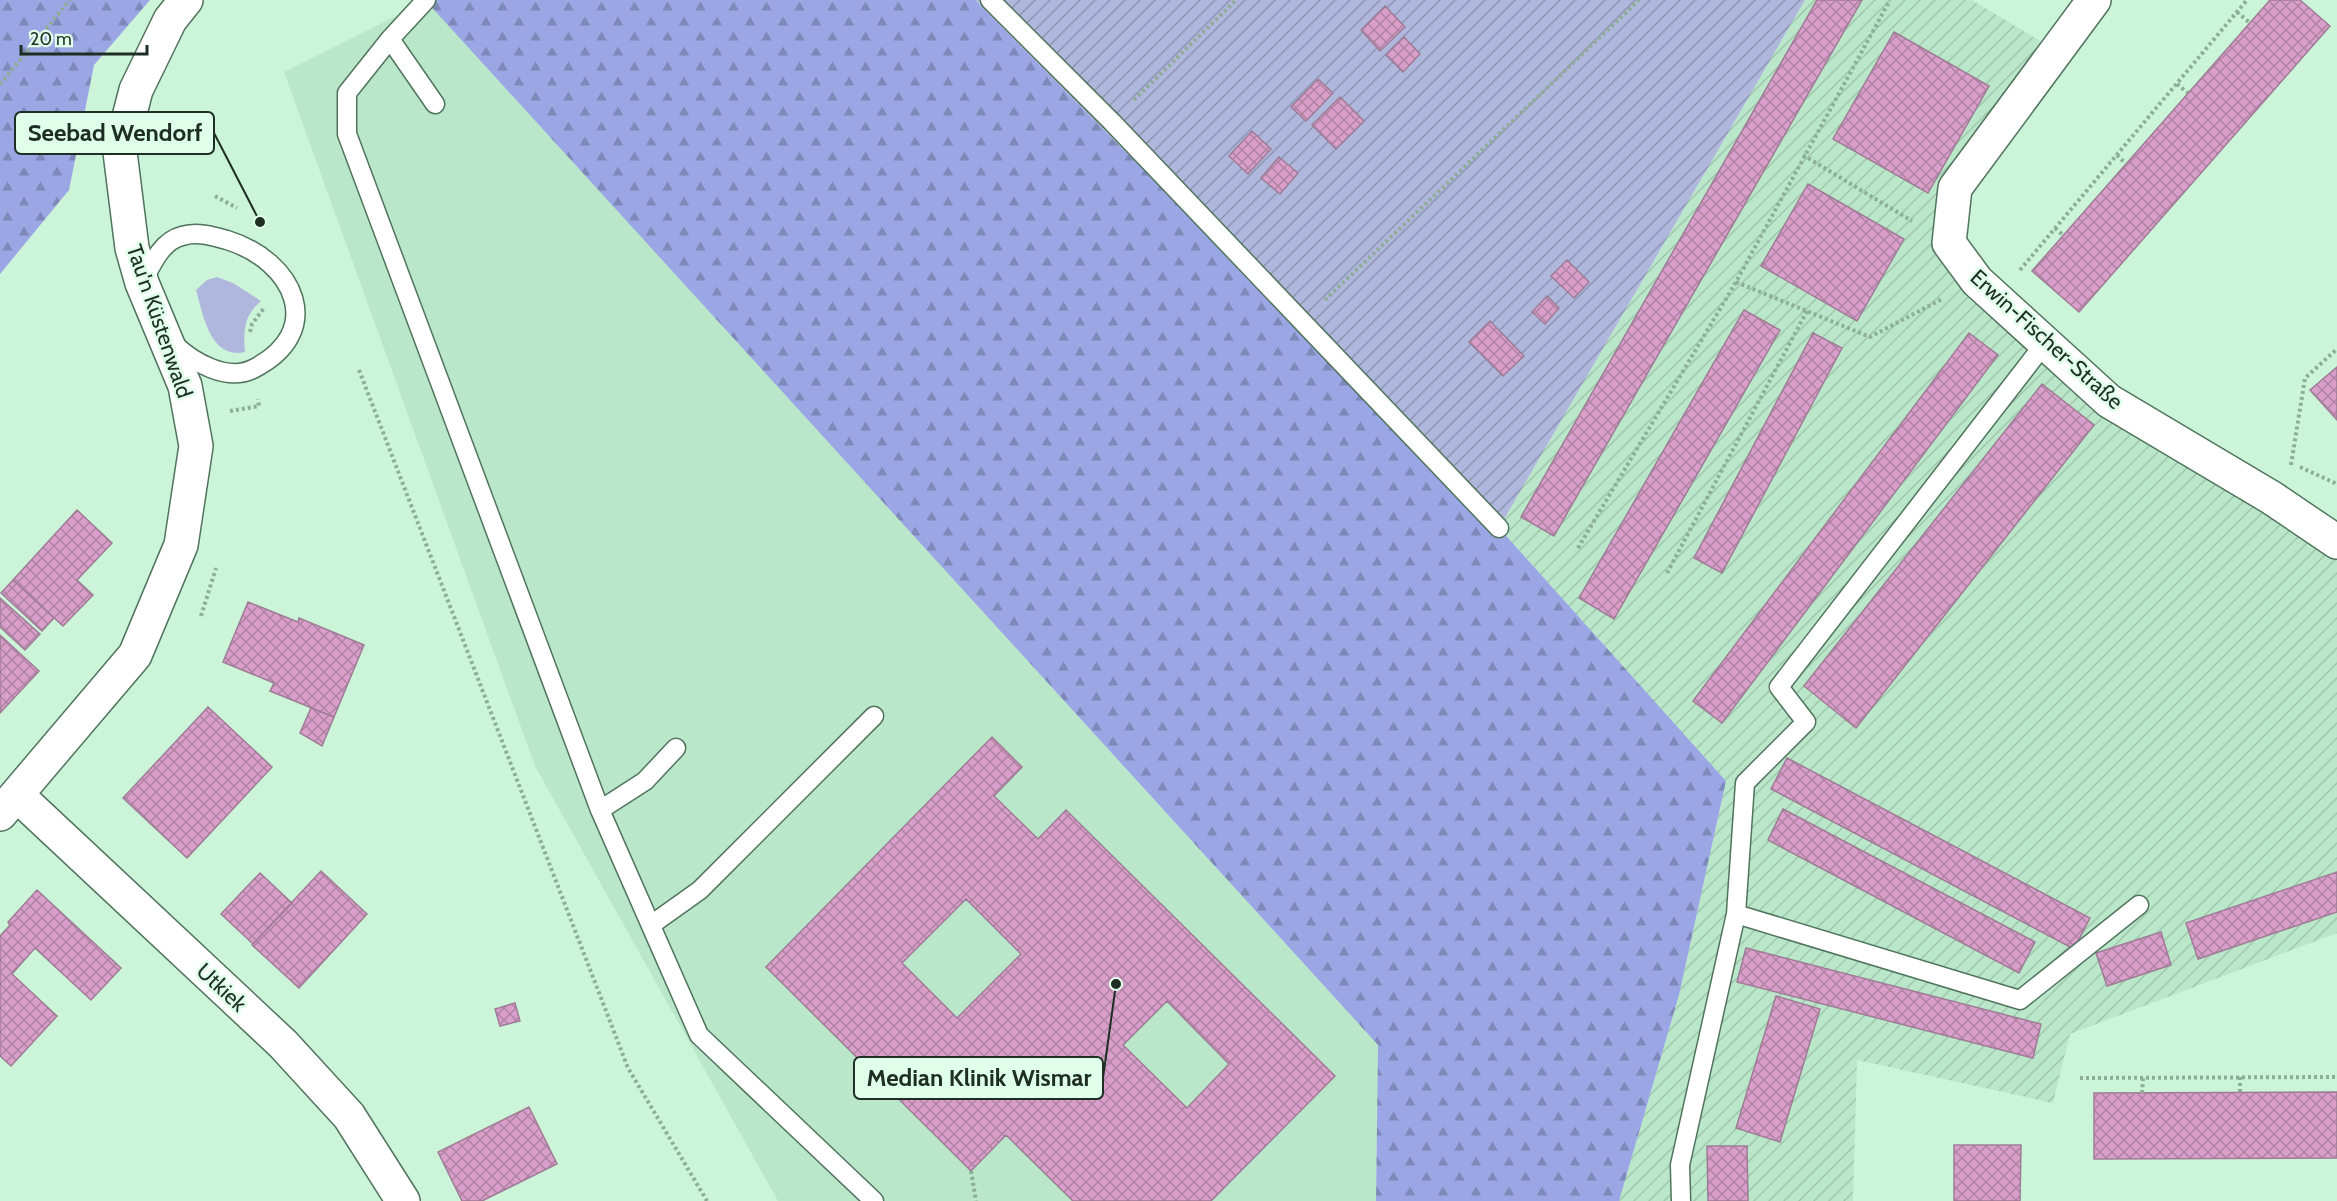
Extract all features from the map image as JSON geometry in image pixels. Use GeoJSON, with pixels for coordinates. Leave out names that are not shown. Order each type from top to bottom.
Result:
{"type":"FeatureCollection","features":[{"type":"Feature","properties":{"kind":"street","name":"Tau'n Küstenwald"},"geometry":{"type":"LineString","coordinates":[[8,804],[135,655],[181,545],[196,446],[185,386],[142,283],[132,248],[120,152],[136,90],[170,20],[186,0]]}},
{"type":"Feature","properties":{"kind":"street"},"geometry":{"type":"LineString","coordinates":[[1949,243],[1954,188],[2094,0]]}},
{"type":"Feature","properties":{"kind":"street","name":"Erwin-Fischer-Straße"},"geometry":{"type":"LineString","coordinates":[[1949,243],[1987,290],[2109,401],[2272,498],[2337,542]]}},
{"type":"Feature","properties":{"kind":"street","name":"Utkiek"},"geometry":{"type":"LineString","coordinates":[[8,804],[283,1044],[349,1116],[403,1201]]}},
{"type":"Feature","properties":{"kind":"lane"},"geometry":{"type":"LineString","coordinates":[[426,0],[390,39],[347,93],[346,134],[600,810],[699,1035],[874,1201]]}},
{"type":"Feature","properties":{"kind":"lane"},"geometry":{"type":"LineString","coordinates":[[990,0],[1113,122],[1499,528]]}},
{"type":"Feature","properties":{"kind":"lane"},"geometry":{"type":"LineString","coordinates":[[390,39],[435,104]]}},
{"type":"Feature","properties":{"kind":"lane"},"geometry":{"type":"LineString","coordinates":[[142,283],[165,246],[182,236],[209,234],[237,243],[263,256],[286,279],[296,302],[290,335],[275,358],[246,372],[208,369],[186,356],[162,333]]}},
{"type":"Feature","properties":{"kind":"lane"},"geometry":{"type":"LineString","coordinates":[[1682,1201],[1680,1165],[1736,914],[1745,783],[1806,722],[1779,687],[2045,342]]}},
{"type":"Feature","properties":{"kind":"lane"},"geometry":{"type":"LineString","coordinates":[[651,925],[700,890],[874,716]]}},
{"type":"Feature","properties":{"kind":"lane"},"geometry":{"type":"LineString","coordinates":[[600,810],[645,782],[676,748]]}},
{"type":"Feature","properties":{"kind":"lane"},"geometry":{"type":"LineString","coordinates":[[1736,914],[2020,999],[2139,905]]}},
{"type":"Feature","properties":{"kind":"path"},"geometry":{"type":"LineString","coordinates":[[0,84],[70,0]]}},
{"type":"Feature","properties":{"kind":"path"},"geometry":{"type":"LineString","coordinates":[[1113,122],[1236,0]]}},
{"type":"Feature","properties":{"kind":"path"},"geometry":{"type":"LineString","coordinates":[[1303,321],[1639,0]]}},
{"type":"Feature","properties":{"kind":"path"},"geometry":{"type":"LineString","coordinates":[[1578,548],[1736,282],[1803,155],[1890,0]]}},
{"type":"Feature","properties":{"kind":"path"},"geometry":{"type":"LineString","coordinates":[[1736,282],[1870,337],[1987,290],[2055,228],[2247,0]]}},
{"type":"Feature","properties":{"kind":"path"},"geometry":{"type":"LineString","coordinates":[[2237,12],[2250,23]]}},
{"type":"Feature","properties":{"kind":"path"},"geometry":{"type":"LineString","coordinates":[[2177,84],[2188,93]]}},
{"type":"Feature","properties":{"kind":"path"},"geometry":{"type":"LineString","coordinates":[[1803,155],[1949,243]]}},
{"type":"Feature","properties":{"kind":"path"},"geometry":{"type":"LineString","coordinates":[[2116,155],[2126,164]]}},
{"type":"Feature","properties":{"kind":"path"},"geometry":{"type":"LineString","coordinates":[[2055,228],[2063,235]]}},
{"type":"Feature","properties":{"kind":"path"},"geometry":{"type":"LineString","coordinates":[[1667,573],[1807,311]]}},
{"type":"Feature","properties":{"kind":"path"},"geometry":{"type":"LineString","coordinates":[[2272,498],[2289,472],[2305,378],[2337,349]]}},
{"type":"Feature","properties":{"kind":"path"},"geometry":{"type":"LineString","coordinates":[[359,370],[628,1068],[707,1201]]}},
{"type":"Feature","properties":{"kind":"path"},"geometry":{"type":"LineString","coordinates":[[2291,463],[2337,484]]}},
{"type":"Feature","properties":{"kind":"path"},"geometry":{"type":"LineString","coordinates":[[2240,1077],[2240,1093]]}},
{"type":"Feature","properties":{"kind":"path"},"geometry":{"type":"LineString","coordinates":[[2080,1078],[2337,1077]]}},
{"type":"Feature","properties":{"kind":"path"},"geometry":{"type":"LineString","coordinates":[[2142,1093],[2143,1078]]}},
{"type":"Feature","properties":{"kind":"path"},"geometry":{"type":"LineString","coordinates":[[971,1171],[976,1201]]}},
{"type":"Feature","properties":{"kind":"shaded area"},"geometry":{"type":"Polygon","coordinates":[[[975,0],[1805,0],[1499,528],[975,0]]]}},
{"type":"Feature","properties":{"kind":"shaded area"},"geometry":{"type":"Polygon","coordinates":[[[1805,0],[1972,0],[2057,51],[1955,188],[1949,243],[2109,401],[2337,542],[2337,933],[2070,1034],[2053,1103],[1857,1060],[1853,1201],[1619,1201],[1679,995],[1726,781],[1499,528],[1805,0]]]}},
{"type":"Feature","properties":{"kind":"shaded area"},"geometry":{"type":"Polygon","coordinates":[[[426,1],[1378,1045],[1376,1201],[778,1201],[535,766],[284,72],[426,1]]]}},
{"type":"Feature","properties":{"kind":"shaded area"},"geometry":{"type":"Polygon","coordinates":[[[217,277],[233,283],[261,301],[251,312],[246,324],[245,352],[233,353],[224,349],[216,342],[205,322],[196,290],[207,280],[217,277]]]}},
{"type":"Feature","properties":{"kind":"green space"},"geometry":{"type":"Polygon","coordinates":[[[0,0],[150,0],[94,65],[69,190],[0,274],[0,0]]]}},
{"type":"Feature","properties":{"kind":"green space"},"geometry":{"type":"Polygon","coordinates":[[[425,0],[975,0],[1499,528],[1726,781],[1679,995],[1619,1201],[1376,1201],[1378,1045],[425,0]]]}},
{"type":"Feature","properties":{"kind":"building"},"geometry":{"type":"Polygon","coordinates":[[[1817,0],[1862,0],[1554,536],[1521,517],[1817,0]]]}},
{"type":"Feature","properties":{"kind":"building"},"geometry":{"type":"Polygon","coordinates":[[[2270,0],[2300,0],[2330,26],[2079,312],[2032,271],[2270,0]]]}},
{"type":"Feature","properties":{"kind":"building"},"geometry":{"type":"Polygon","coordinates":[[[1385,6],[1405,27],[1380,51],[1361,30],[1385,6]]]}},
{"type":"Feature","properties":{"kind":"building"},"geometry":{"type":"Polygon","coordinates":[[[1894,32],[1989,86],[1928,193],[1833,139],[1894,32]]]}},
{"type":"Feature","properties":{"kind":"building"},"geometry":{"type":"Polygon","coordinates":[[[1404,37],[1420,54],[1403,72],[1386,55],[1404,37]]]}},
{"type":"Feature","properties":{"kind":"building"},"geometry":{"type":"Polygon","coordinates":[[[1318,79],[1333,93],[1306,121],[1291,107],[1318,79]]]}},
{"type":"Feature","properties":{"kind":"building"},"geometry":{"type":"Polygon","coordinates":[[[1340,97],[1364,121],[1336,149],[1312,125],[1340,97]]]}},
{"type":"Feature","properties":{"kind":"building"},"geometry":{"type":"Polygon","coordinates":[[[1252,131],[1271,149],[1248,174],[1229,156],[1252,131]]]}},
{"type":"Feature","properties":{"kind":"building"},"geometry":{"type":"Polygon","coordinates":[[[1279,157],[1298,173],[1280,194],[1261,178],[1279,157]]]}},
{"type":"Feature","properties":{"kind":"building"},"geometry":{"type":"Polygon","coordinates":[[[1808,184],[1904,239],[1857,321],[1761,266],[1808,184]]]}},
{"type":"Feature","properties":{"kind":"building"},"geometry":{"type":"Polygon","coordinates":[[[1567,260],[1589,282],[1574,298],[1551,276],[1567,260]]]}},
{"type":"Feature","properties":{"kind":"building"},"geometry":{"type":"Polygon","coordinates":[[[1547,296],[1559,308],[1545,324],[1532,312],[1547,296]]]}},
{"type":"Feature","properties":{"kind":"building"},"geometry":{"type":"Polygon","coordinates":[[[1744,310],[1780,330],[1614,619],[1579,598],[1744,310]]]}},
{"type":"Feature","properties":{"kind":"building"},"geometry":{"type":"Polygon","coordinates":[[[1490,321],[1524,356],[1503,376],[1469,342],[1490,321]]]}},
{"type":"Feature","properties":{"kind":"building"},"geometry":{"type":"Polygon","coordinates":[[[1813,333],[1842,348],[1722,573],[1694,558],[1813,333]]]}},
{"type":"Feature","properties":{"kind":"building"},"geometry":{"type":"Polygon","coordinates":[[[1969,333],[1998,355],[1722,723],[1693,701],[1969,333]]]}},
{"type":"Feature","properties":{"kind":"building"},"geometry":{"type":"Polygon","coordinates":[[[2337,367],[2337,420],[2310,390],[2337,367]]]}},
{"type":"Feature","properties":{"kind":"building"},"geometry":{"type":"Polygon","coordinates":[[[2042,384],[2094,425],[1856,728],[1804,686],[2042,384]]]}},
{"type":"Feature","properties":{"kind":"building"},"geometry":{"type":"Polygon","coordinates":[[[77,510],[112,543],[77,580],[93,595],[63,626],[13,580],[77,510]]]}},
{"type":"Feature","properties":{"kind":"building"},"geometry":{"type":"Polygon","coordinates":[[[13,580],[54,618],[42,631],[1,593],[13,580]]]}},
{"type":"Feature","properties":{"kind":"building"},"geometry":{"type":"Polygon","coordinates":[[[0,598],[40,634],[25,650],[0,627],[0,598]]]}},
{"type":"Feature","properties":{"kind":"building"},"geometry":{"type":"Polygon","coordinates":[[[248,602],[298,622],[299,618],[364,645],[334,717],[270,691],[274,683],[223,662],[248,602]]]}},
{"type":"Feature","properties":{"kind":"building"},"geometry":{"type":"Polygon","coordinates":[[[0,635],[39,671],[0,713],[0,635]]]}},
{"type":"Feature","properties":{"kind":"building"},"geometry":{"type":"Polygon","coordinates":[[[208,707],[272,767],[187,858],[123,798],[208,707]]]}},
{"type":"Feature","properties":{"kind":"building"},"geometry":{"type":"Polygon","coordinates":[[[311,708],[334,717],[322,746],[300,733],[311,708]]]}},
{"type":"Feature","properties":{"kind":"building"},"geometry":{"type":"Polygon","coordinates":[[[992,737],[1022,767],[994,796],[1038,839],[1066,810],[1335,1076],[1211,1201],[1073,1201],[1006,1135],[971,1171],[766,967],[992,737]],[[966,899],[902,963],[957,1018],[1021,954],[966,899]],[[1167,1001],[1123,1045],[1187,1108],[1229,1064],[1167,1001]]]}},
{"type":"Feature","properties":{"kind":"building"},"geometry":{"type":"Polygon","coordinates":[[[1787,758],[2090,918],[2074,949],[1771,789],[1787,758]]]}},
{"type":"Feature","properties":{"kind":"building"},"geometry":{"type":"Polygon","coordinates":[[[1783,809],[2035,942],[2019,973],[1768,840],[1783,809]]]}},
{"type":"Feature","properties":{"kind":"building"},"geometry":{"type":"Polygon","coordinates":[[[321,871],[367,914],[299,988],[252,945],[321,871]]]}},
{"type":"Feature","properties":{"kind":"building"},"geometry":{"type":"Polygon","coordinates":[[[2337,872],[2337,912],[2198,959],[2186,923],[2337,872]]]}},
{"type":"Feature","properties":{"kind":"building"},"geometry":{"type":"Polygon","coordinates":[[[260,873],[292,903],[253,944],[221,914],[260,873]]]}},
{"type":"Feature","properties":{"kind":"building"},"geometry":{"type":"Polygon","coordinates":[[[37,890],[121,968],[91,1000],[35,948],[12,974],[57,1016],[11,1066],[0,1056],[0,936],[10,925],[8,922],[37,890]]]}},
{"type":"Feature","properties":{"kind":"building"},"geometry":{"type":"Polygon","coordinates":[[[2161,932],[2171,965],[2107,986],[2096,953],[2161,932]]]}},
{"type":"Feature","properties":{"kind":"building"},"geometry":{"type":"Polygon","coordinates":[[[1746,948],[2041,1024],[2033,1058],[1737,982],[1746,948]]]}},
{"type":"Feature","properties":{"kind":"building"},"geometry":{"type":"Polygon","coordinates":[[[1776,996],[1820,1009],[1780,1142],[1736,1128],[1776,996]]]}},
{"type":"Feature","properties":{"kind":"building"},"geometry":{"type":"Polygon","coordinates":[[[515,1003],[520,1021],[500,1026],[495,1009],[515,1003]]]}},
{"type":"Feature","properties":{"kind":"building"},"geometry":{"type":"Polygon","coordinates":[[[2337,1092],[2337,1158],[2094,1159],[2094,1093],[2337,1092]]]}},
{"type":"Feature","properties":{"kind":"building"},"geometry":{"type":"Polygon","coordinates":[[[529,1107],[557,1164],[482,1201],[462,1201],[438,1152],[529,1107]]]}},
{"type":"Feature","properties":{"kind":"building"},"geometry":{"type":"Polygon","coordinates":[[[1954,1145],[2021,1145],[2020,1201],[1954,1201],[1954,1145]]]}},
{"type":"Feature","properties":{"kind":"building"},"geometry":{"type":"Polygon","coordinates":[[[1707,1146],[1747,1146],[1748,1201],[1708,1201],[1707,1146]]]}},
{"type":"Feature","properties":{"kind":"place","name":"Seebad Wendorf"},"geometry":{"type":"Point","coordinates":[260,222]}},
{"type":"Feature","properties":{"kind":"place","name":"Median Klinik Wismar"},"geometry":{"type":"Point","coordinates":[1116,984]}}]}
